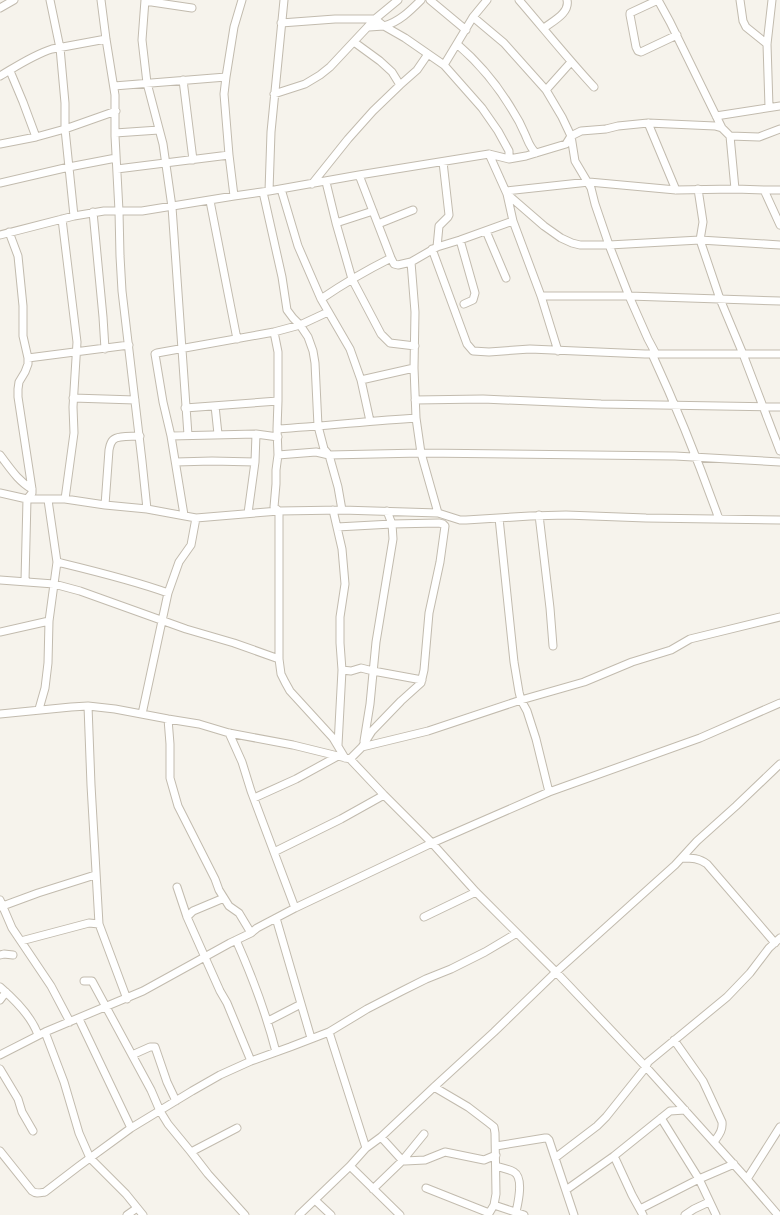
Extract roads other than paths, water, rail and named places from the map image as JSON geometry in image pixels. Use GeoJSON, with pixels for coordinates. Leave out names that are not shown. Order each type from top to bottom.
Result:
{"type":"FeatureCollection","features":[{"type":"Feature","properties":{"kind":"street"},"geometry":{"type":"LineString","coordinates":[[0,8],[14,0]]}},
{"type":"Feature","properties":{"kind":"street"},"geometry":{"type":"LineString","coordinates":[[50,0],[60,48],[65,103],[65,129],[74,216]]}},
{"type":"Feature","properties":{"kind":"street"},"geometry":{"type":"LineString","coordinates":[[101,0],[114,86],[122,290],[134,400],[140,436],[147,509]]}},
{"type":"Feature","properties":{"kind":"street"},"geometry":{"type":"LineString","coordinates":[[188,435],[172,207],[167,162],[147,82],[142,40],[145,0],[192,8]]}},
{"type":"Feature","properties":{"kind":"street"},"geometry":{"type":"LineString","coordinates":[[234,196],[228,155],[224,94],[234,27],[242,0]]}},
{"type":"Feature","properties":{"kind":"street"},"geometry":{"type":"LineString","coordinates":[[284,0],[266,192],[287,310],[308,337],[313,351],[315,362],[318,426],[322,444],[329,455],[338,487],[342,510]]}},
{"type":"Feature","properties":{"kind":"street"},"geometry":{"type":"LineString","coordinates":[[274,94],[306,84],[320,75],[330,67],[375,19],[398,0]]}},
{"type":"Feature","properties":{"kind":"street"},"geometry":{"type":"LineString","coordinates":[[369,27],[384,26],[396,22],[407,14],[421,0]]}},
{"type":"Feature","properties":{"kind":"street"},"geometry":{"type":"LineString","coordinates":[[444,65],[473,17],[487,0]]}},
{"type":"Feature","properties":{"kind":"street"},"geometry":{"type":"LineString","coordinates":[[519,0],[594,87]]}},
{"type":"Feature","properties":{"kind":"street"},"geometry":{"type":"LineString","coordinates":[[544,28],[565,11],[568,5],[567,0]]}},
{"type":"Feature","properties":{"kind":"street"},"geometry":{"type":"LineString","coordinates":[[677,35],[642,52],[638,51],[630,13],[658,0],[677,35],[722,128],[730,136],[735,189]]}},
{"type":"Feature","properties":{"kind":"street"},"geometry":{"type":"LineString","coordinates":[[740,0],[743,21],[746,27],[767,44]]}},
{"type":"Feature","properties":{"kind":"street"},"geometry":{"type":"LineString","coordinates":[[769,107],[767,44],[772,0]]}},
{"type":"Feature","properties":{"kind":"street"},"geometry":{"type":"LineString","coordinates":[[432,1],[466,30]]}},
{"type":"Feature","properties":{"kind":"street"},"geometry":{"type":"LineString","coordinates":[[473,17],[504,43],[546,90],[562,117],[571,136],[575,161],[589,182],[609,245],[648,339],[651,354],[676,405],[719,519]]}},
{"type":"Feature","properties":{"kind":"street"},"geometry":{"type":"LineString","coordinates":[[281,23],[335,19],[375,19],[444,65],[482,108],[498,131],[509,151],[509,159]]}},
{"type":"Feature","properties":{"kind":"street"},"geometry":{"type":"LineString","coordinates":[[1,75],[34,56],[52,49],[106,39]]}},
{"type":"Feature","properties":{"kind":"street"},"geometry":{"type":"LineString","coordinates":[[354,42],[380,60],[392,72],[400,85]]}},
{"type":"Feature","properties":{"kind":"street"},"geometry":{"type":"LineString","coordinates":[[457,44],[478,63],[497,88],[514,112],[531,148],[536,153]]}},
{"type":"Feature","properties":{"kind":"street"},"geometry":{"type":"LineString","coordinates":[[312,184],[368,116],[417,70],[428,54]]}},
{"type":"Feature","properties":{"kind":"street"},"geometry":{"type":"LineString","coordinates":[[546,90],[571,62]]}},
{"type":"Feature","properties":{"kind":"street"},"geometry":{"type":"LineString","coordinates":[[10,70],[36,137]]}},
{"type":"Feature","properties":{"kind":"street"},"geometry":{"type":"LineString","coordinates":[[114,86],[147,82],[226,77]]}},
{"type":"Feature","properties":{"kind":"street"},"geometry":{"type":"LineString","coordinates":[[183,80],[193,160]]}},
{"type":"Feature","properties":{"kind":"street"},"geometry":{"type":"LineString","coordinates":[[716,116],[780,106]]}},
{"type":"Feature","properties":{"kind":"street"},"geometry":{"type":"LineString","coordinates":[[0,144],[36,137],[65,129],[116,111]]}},
{"type":"Feature","properties":{"kind":"street"},"geometry":{"type":"LineString","coordinates":[[0,234],[93,212],[142,212],[489,154],[509,159],[526,156],[566,144],[571,136],[581,131],[648,123],[715,126],[722,128]]}},
{"type":"Feature","properties":{"kind":"street"},"geometry":{"type":"LineString","coordinates":[[648,123],[676,190]]}},
{"type":"Feature","properties":{"kind":"street"},"geometry":{"type":"LineString","coordinates":[[730,136],[759,137],[780,129]]}},
{"type":"Feature","properties":{"kind":"street"},"geometry":{"type":"LineString","coordinates":[[115,133],[159,130]]}},
{"type":"Feature","properties":{"kind":"street"},"geometry":{"type":"LineString","coordinates":[[489,154],[506,193],[513,221],[541,296],[558,351]]}},
{"type":"Feature","properties":{"kind":"street"},"geometry":{"type":"LineString","coordinates":[[117,169],[228,155]]}},
{"type":"Feature","properties":{"kind":"street"},"geometry":{"type":"LineString","coordinates":[[0,183],[116,158]]}},
{"type":"Feature","properties":{"kind":"street"},"geometry":{"type":"LineString","coordinates":[[443,162],[449,215],[439,226],[434,248],[467,344],[473,351],[489,352],[530,349],[651,354],[780,354]]}},
{"type":"Feature","properties":{"kind":"street"},"geometry":{"type":"LineString","coordinates":[[359,175],[391,258],[396,265],[411,262],[434,248],[513,221]]}},
{"type":"Feature","properties":{"kind":"street"},"geometry":{"type":"LineString","coordinates":[[326,182],[352,279],[381,334],[390,343],[415,346]]}},
{"type":"Feature","properties":{"kind":"street"},"geometry":{"type":"LineString","coordinates":[[506,193],[589,182],[676,190],[780,190]]}},
{"type":"Feature","properties":{"kind":"street"},"geometry":{"type":"LineString","coordinates":[[281,189],[298,246],[321,299],[350,349],[361,380],[370,421]]}},
{"type":"Feature","properties":{"kind":"street"},"geometry":{"type":"LineString","coordinates":[[698,189],[703,222],[700,240],[720,299],[780,451]]}},
{"type":"Feature","properties":{"kind":"street"},"geometry":{"type":"LineString","coordinates":[[764,190],[780,224]]}},
{"type":"Feature","properties":{"kind":"street"},"geometry":{"type":"LineString","coordinates":[[506,193],[544,226],[561,238],[580,245],[609,245],[700,240],[780,245]]}},
{"type":"Feature","properties":{"kind":"street"},"geometry":{"type":"LineString","coordinates":[[210,201],[237,339]]}},
{"type":"Feature","properties":{"kind":"street"},"geometry":{"type":"LineString","coordinates":[[378,224],[412,210]]}},
{"type":"Feature","properties":{"kind":"street"},"geometry":{"type":"LineString","coordinates":[[336,223],[373,211]]}},
{"type":"Feature","properties":{"kind":"street"},"geometry":{"type":"LineString","coordinates":[[93,212],[105,349]]}},
{"type":"Feature","properties":{"kind":"street"},"geometry":{"type":"LineString","coordinates":[[62,219],[77,342],[74,432],[64,499]]}},
{"type":"Feature","properties":{"kind":"street"},"geometry":{"type":"LineString","coordinates":[[486,231],[506,278]]}},
{"type":"Feature","properties":{"kind":"street"},"geometry":{"type":"LineString","coordinates":[[9,232],[18,256],[23,306],[23,336],[28,358],[28,364],[19,382],[18,388],[18,397],[32,490],[32,493],[27,499],[25,581]]}},
{"type":"Feature","properties":{"kind":"street"},"geometry":{"type":"LineString","coordinates":[[460,240],[475,293],[473,300],[464,304]]}},
{"type":"Feature","properties":{"kind":"street"},"geometry":{"type":"LineString","coordinates":[[321,299],[343,284],[391,258]]}},
{"type":"Feature","properties":{"kind":"street"},"geometry":{"type":"LineString","coordinates":[[411,262],[415,312],[414,368],[416,418],[421,453],[438,513]]}},
{"type":"Feature","properties":{"kind":"street"},"geometry":{"type":"LineString","coordinates":[[541,296],[629,296],[780,302]]}},
{"type":"Feature","properties":{"kind":"street"},"geometry":{"type":"LineString","coordinates":[[184,515],[176,462],[155,356],[157,353],[274,332],[300,325],[328,312]]}},
{"type":"Feature","properties":{"kind":"street"},"geometry":{"type":"LineString","coordinates":[[274,332],[278,352],[278,455],[274,507],[279,511]]}},
{"type":"Feature","properties":{"kind":"street"},"geometry":{"type":"LineString","coordinates":[[648,339],[651,354]]}},
{"type":"Feature","properties":{"kind":"street"},"geometry":{"type":"LineString","coordinates":[[28,358],[129,345]]}},
{"type":"Feature","properties":{"kind":"street"},"geometry":{"type":"LineString","coordinates":[[361,380],[414,368]]}},
{"type":"Feature","properties":{"kind":"street"},"geometry":{"type":"LineString","coordinates":[[74,398],[134,400]]}},
{"type":"Feature","properties":{"kind":"street"},"geometry":{"type":"LineString","coordinates":[[415,400],[483,399],[601,404],[780,407]]}},
{"type":"Feature","properties":{"kind":"street"},"geometry":{"type":"LineString","coordinates":[[185,408],[278,401]]}},
{"type":"Feature","properties":{"kind":"street"},"geometry":{"type":"LineString","coordinates":[[215,406],[218,434]]}},
{"type":"Feature","properties":{"kind":"street"},"geometry":{"type":"LineString","coordinates":[[277,428],[416,418]]}},
{"type":"Feature","properties":{"kind":"street"},"geometry":{"type":"LineString","coordinates":[[171,436],[256,434],[278,437]]}},
{"type":"Feature","properties":{"kind":"street"},"geometry":{"type":"LineString","coordinates":[[248,514],[255,462],[256,434]]}},
{"type":"Feature","properties":{"kind":"street"},"geometry":{"type":"LineString","coordinates":[[105,505],[109,450],[111,442],[120,437],[140,436]]}},
{"type":"Feature","properties":{"kind":"street"},"geometry":{"type":"LineString","coordinates":[[278,455],[316,452],[329,455],[421,453],[697,458],[780,462]]}},
{"type":"Feature","properties":{"kind":"street"},"geometry":{"type":"LineString","coordinates":[[0,455],[15,476],[32,490]]}},
{"type":"Feature","properties":{"kind":"street"},"geometry":{"type":"LineString","coordinates":[[176,462],[255,462]]}},
{"type":"Feature","properties":{"kind":"street"},"geometry":{"type":"LineString","coordinates":[[0,493],[27,499],[64,499],[147,509],[196,518],[279,511],[342,510],[438,513],[460,520],[582,515],[646,518],[780,520]]}},
{"type":"Feature","properties":{"kind":"street"},"geometry":{"type":"LineString","coordinates":[[38,709],[46,682],[49,622],[56,562],[48,500]]}},
{"type":"Feature","properties":{"kind":"street"},"geometry":{"type":"LineString","coordinates":[[333,510],[343,554],[345,584],[340,617],[342,670],[338,745]]}},
{"type":"Feature","properties":{"kind":"street"},"geometry":{"type":"LineString","coordinates":[[279,511],[279,659],[281,674],[290,691],[333,738],[344,757],[432,843],[476,892],[556,972],[646,1067],[778,1215]]}},
{"type":"Feature","properties":{"kind":"street"},"geometry":{"type":"LineString","coordinates":[[363,745],[370,704],[376,642],[393,539],[392,524],[388,511]]}},
{"type":"Feature","properties":{"kind":"street"},"geometry":{"type":"LineString","coordinates":[[539,516],[553,646]]}},
{"type":"Feature","properties":{"kind":"street"},"geometry":{"type":"LineString","coordinates":[[142,714],[168,593],[180,562],[191,545],[196,518]]}},
{"type":"Feature","properties":{"kind":"street"},"geometry":{"type":"LineString","coordinates":[[499,518],[514,662],[521,700],[531,722],[549,792]]}},
{"type":"Feature","properties":{"kind":"street"},"geometry":{"type":"LineString","coordinates":[[337,527],[441,523],[445,526],[440,562],[429,613],[421,683],[400,701],[372,731],[363,745]]}},
{"type":"Feature","properties":{"kind":"street"},"geometry":{"type":"LineString","coordinates":[[56,562],[105,574],[168,593]]}},
{"type":"Feature","properties":{"kind":"street"},"geometry":{"type":"LineString","coordinates":[[0,580],[54,584],[80,591],[186,629],[234,642],[279,659]]}},
{"type":"Feature","properties":{"kind":"street"},"geometry":{"type":"LineString","coordinates":[[254,798],[344,757],[363,745],[428,731],[521,700],[584,682],[632,662],[671,650],[690,639],[780,617]]}},
{"type":"Feature","properties":{"kind":"street"},"geometry":{"type":"LineString","coordinates":[[0,632],[49,622]]}},
{"type":"Feature","properties":{"kind":"street"},"geometry":{"type":"LineString","coordinates":[[342,670],[351,671],[361,668],[422,680]]}},
{"type":"Feature","properties":{"kind":"street"},"geometry":{"type":"LineString","coordinates":[[0,1055],[41,1034],[143,992],[295,908],[353,882],[432,843],[549,792],[700,738],[780,703]]}},
{"type":"Feature","properties":{"kind":"street"},"geometry":{"type":"LineString","coordinates":[[0,706],[1,714],[38,709],[88,706],[115,709],[199,724],[228,733],[293,745],[344,757]]}},
{"type":"Feature","properties":{"kind":"street"},"geometry":{"type":"LineString","coordinates":[[88,706],[95,875],[98,894],[99,924],[127,999]]}},
{"type":"Feature","properties":{"kind":"street"},"geometry":{"type":"LineString","coordinates":[[168,719],[170,778],[178,806],[215,879],[219,890],[229,906],[240,913],[251,932]]}},
{"type":"Feature","properties":{"kind":"street"},"geometry":{"type":"LineString","coordinates":[[228,733],[242,762],[295,908]]}},
{"type":"Feature","properties":{"kind":"street"},"geometry":{"type":"LineString","coordinates":[[299,1215],[350,1166],[366,1148],[381,1137],[489,1037],[556,972],[682,858],[697,841],[780,764]]}},
{"type":"Feature","properties":{"kind":"street"},"geometry":{"type":"LineString","coordinates":[[274,852],[341,819],[384,795]]}},
{"type":"Feature","properties":{"kind":"street"},"geometry":{"type":"LineString","coordinates":[[555,1158],[597,1126],[646,1067],[648,1062],[727,997],[777,941],[707,864],[696,858],[682,858]]}},
{"type":"Feature","properties":{"kind":"street"},"geometry":{"type":"LineString","coordinates":[[70,1022],[51,986],[12,928],[1,904],[95,875]]}},
{"type":"Feature","properties":{"kind":"street"},"geometry":{"type":"LineString","coordinates":[[178,887],[187,917],[220,992],[227,1003],[251,1061]]}},
{"type":"Feature","properties":{"kind":"street"},"geometry":{"type":"LineString","coordinates":[[424,917],[476,892]]}},
{"type":"Feature","properties":{"kind":"street"},"geometry":{"type":"LineString","coordinates":[[187,917],[193,911],[224,898]]}},
{"type":"Feature","properties":{"kind":"street"},"geometry":{"type":"LineString","coordinates":[[276,918],[311,1038]]}},
{"type":"Feature","properties":{"kind":"street"},"geometry":{"type":"LineString","coordinates":[[21,941],[89,923],[99,924]]}},
{"type":"Feature","properties":{"kind":"street"},"geometry":{"type":"LineString","coordinates":[[0,1151],[35,1193],[38,1194],[45,1192],[131,1128],[220,1075],[251,1061],[329,1032],[367,1009],[426,979],[451,969],[485,952],[517,933]]}},
{"type":"Feature","properties":{"kind":"street"},"geometry":{"type":"LineString","coordinates":[[236,940],[250,971],[268,1021],[276,1052]]}},
{"type":"Feature","properties":{"kind":"street"},"geometry":{"type":"LineString","coordinates":[[0,955],[4,954],[13,956]]}},
{"type":"Feature","properties":{"kind":"street"},"geometry":{"type":"LineString","coordinates":[[84,981],[92,981],[151,1090],[160,1111],[172,1129],[208,1174],[245,1215]]}},
{"type":"Feature","properties":{"kind":"street"},"geometry":{"type":"LineString","coordinates":[[0,987],[14,998],[41,1034],[64,1082],[79,1132],[90,1158],[126,1194],[136,1211],[143,1215]]}},
{"type":"Feature","properties":{"kind":"street"},"geometry":{"type":"LineString","coordinates":[[0,1000],[6,992]]}},
{"type":"Feature","properties":{"kind":"street"},"geometry":{"type":"LineString","coordinates":[[268,1021],[301,1004]]}},
{"type":"Feature","properties":{"kind":"street"},"geometry":{"type":"LineString","coordinates":[[79,1019],[131,1128]]}},
{"type":"Feature","properties":{"kind":"street"},"geometry":{"type":"LineString","coordinates":[[329,1032],[366,1148]]}},
{"type":"Feature","properties":{"kind":"street"},"geometry":{"type":"LineString","coordinates":[[674,1040],[703,1081],[722,1122],[723,1127],[714,1142]]}},
{"type":"Feature","properties":{"kind":"street"},"geometry":{"type":"LineString","coordinates":[[132,1055],[150,1047],[155,1047],[167,1082],[176,1101]]}},
{"type":"Feature","properties":{"kind":"street"},"geometry":{"type":"LineString","coordinates":[[0,1069],[18,1099],[22,1112],[33,1131]]}},
{"type":"Feature","properties":{"kind":"street"},"geometry":{"type":"LineString","coordinates":[[426,1188],[489,1214],[494,1205],[496,1194],[496,1146],[494,1127],[468,1107],[434,1087]]}},
{"type":"Feature","properties":{"kind":"street"},"geometry":{"type":"LineString","coordinates":[[670,1111],[673,1098]]}},
{"type":"Feature","properties":{"kind":"street"},"geometry":{"type":"LineString","coordinates":[[566,1190],[614,1156],[670,1111],[684,1110]]}},
{"type":"Feature","properties":{"kind":"street"},"geometry":{"type":"LineString","coordinates":[[661,1118],[699,1179],[716,1215]]}},
{"type":"Feature","properties":{"kind":"street"},"geometry":{"type":"LineString","coordinates":[[747,1179],[780,1127]]}},
{"type":"Feature","properties":{"kind":"street"},"geometry":{"type":"LineString","coordinates":[[191,1152],[237,1128]]}},
{"type":"Feature","properties":{"kind":"street"},"geometry":{"type":"LineString","coordinates":[[373,1189],[402,1161],[424,1134]]}},
{"type":"Feature","properties":{"kind":"street"},"geometry":{"type":"LineString","coordinates":[[381,1137],[402,1161],[425,1160],[445,1152],[484,1160],[496,1154]]}},
{"type":"Feature","properties":{"kind":"street"},"geometry":{"type":"LineString","coordinates":[[496,1146],[548,1138],[574,1215]]}},
{"type":"Feature","properties":{"kind":"street"},"geometry":{"type":"LineString","coordinates":[[614,1156],[632,1195],[642,1212],[699,1179],[734,1164]]}},
{"type":"Feature","properties":{"kind":"street"},"geometry":{"type":"LineString","coordinates":[[350,1166],[396,1214]]}},
{"type":"Feature","properties":{"kind":"street"},"geometry":{"type":"LineString","coordinates":[[494,1205],[520,1214],[518,1176],[515,1173],[496,1166]]}},
{"type":"Feature","properties":{"kind":"street"},"geometry":{"type":"LineString","coordinates":[[315,1200],[331,1215]]}},
{"type":"Feature","properties":{"kind":"street"},"geometry":{"type":"LineString","coordinates":[[685,1215],[709,1202]]}},
{"type":"Feature","properties":{"kind":"street"},"geometry":{"type":"LineString","coordinates":[[127,1215],[136,1211]]}}]}
